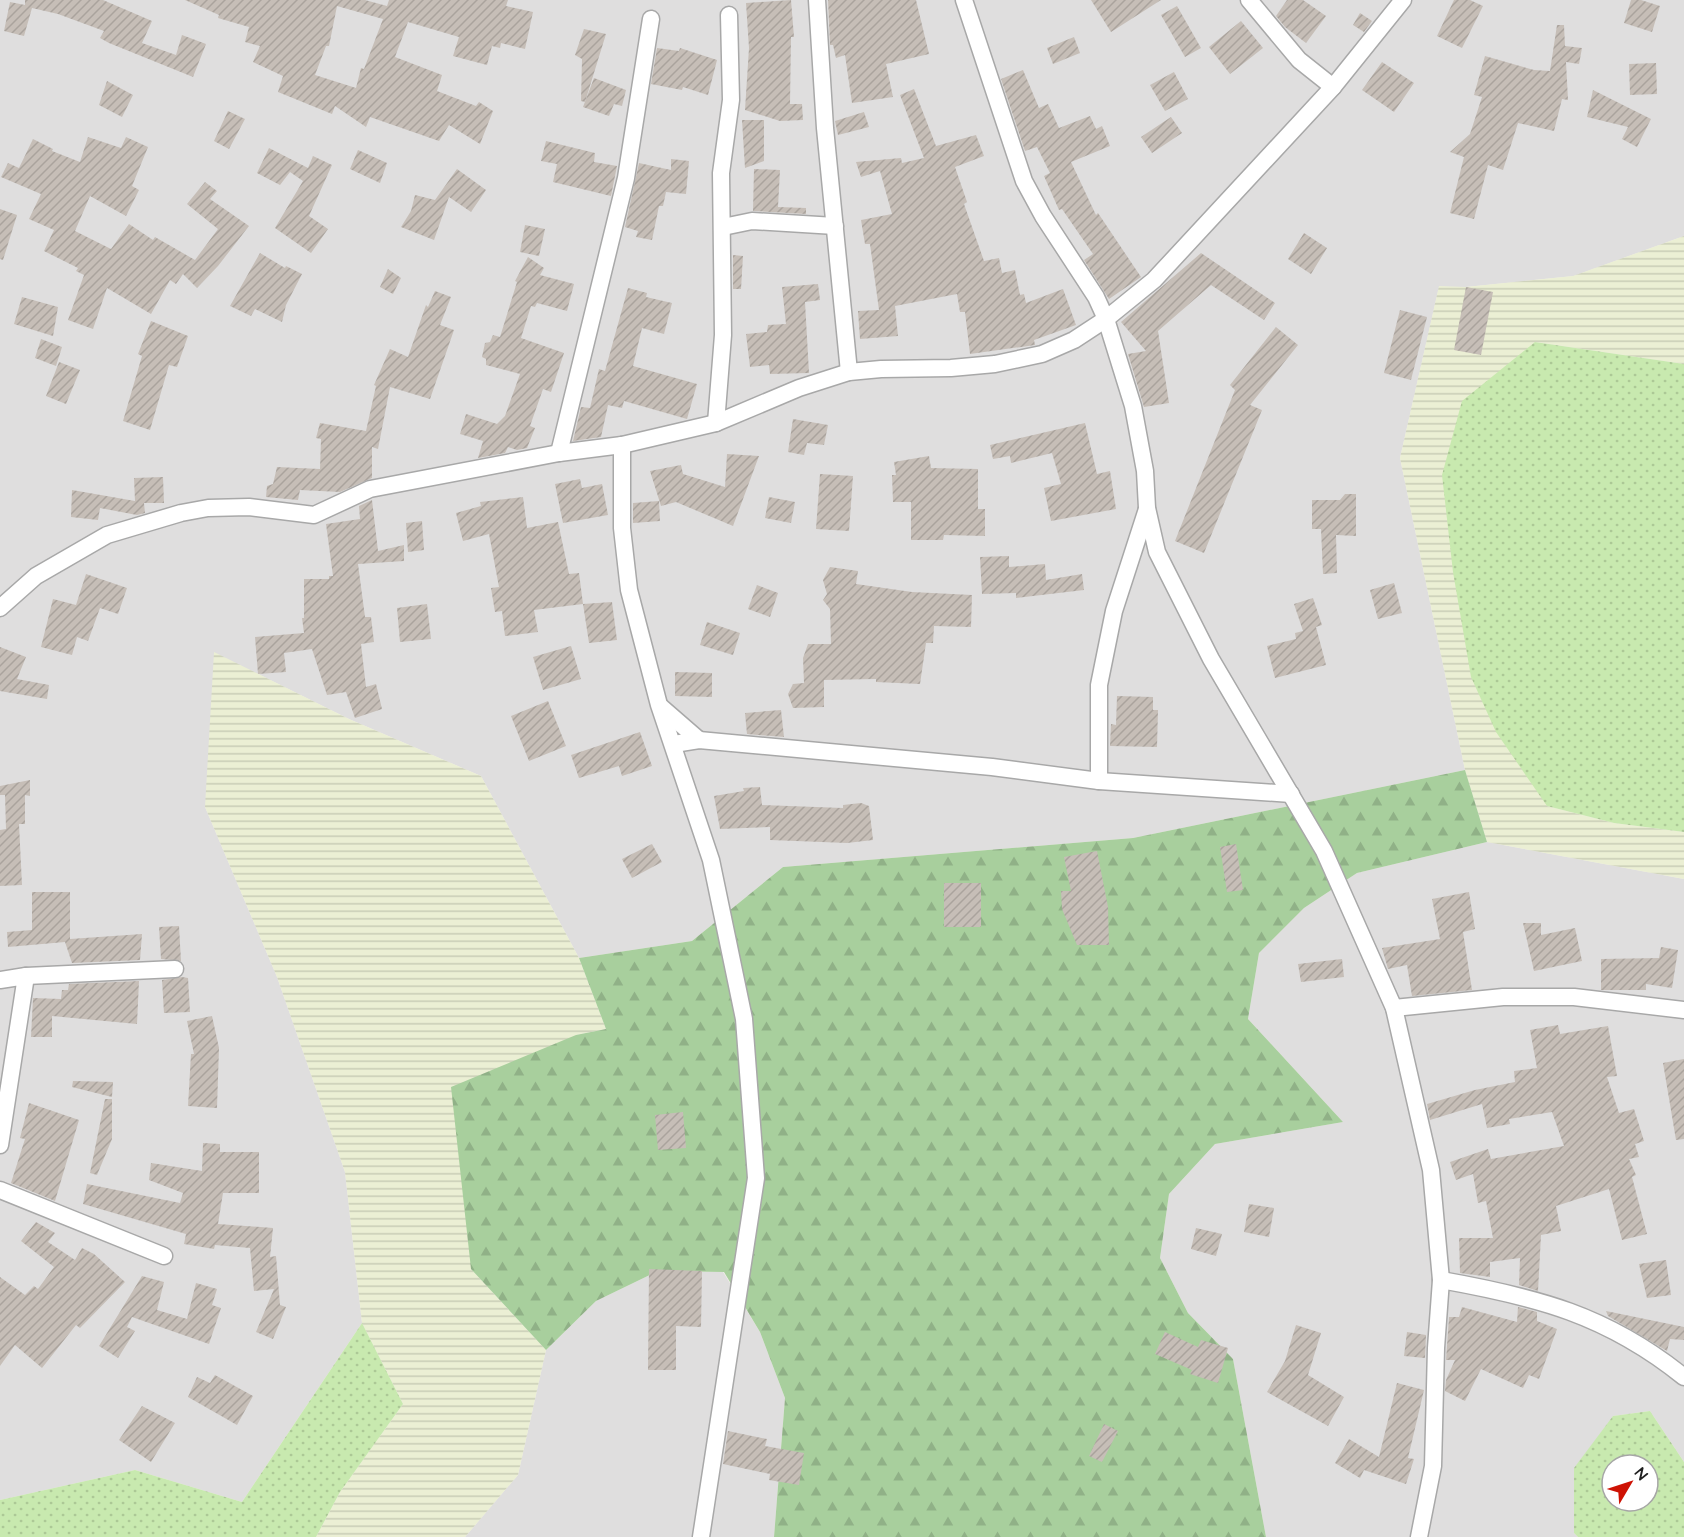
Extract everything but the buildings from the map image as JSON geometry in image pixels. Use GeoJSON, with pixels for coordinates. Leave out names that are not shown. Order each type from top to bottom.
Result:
{"type":"FeatureCollection","features":[{"type":"Feature","properties":{"kind":"street"},"geometry":{"type":"LineString","coordinates":[[817,0],[849,372]]}},
{"type":"Feature","properties":{"kind":"street"},"geometry":{"type":"LineString","coordinates":[[964,0],[1024,181],[1043,216],[1096,297],[1106,319],[1133,406],[1145,471],[1147,508],[1158,552],[1211,659],[1324,851],[1394,1008],[1431,1170],[1442,1280],[1436,1348],[1433,1466],[1419,1537]]}},
{"type":"Feature","properties":{"kind":"street"},"geometry":{"type":"LineString","coordinates":[[1249,0],[1299,60],[1333,87]]}},
{"type":"Feature","properties":{"kind":"street"},"geometry":{"type":"LineString","coordinates":[[0,608],[36,576],[107,534],[181,513],[208,508],[249,507],[314,514],[370,489],[559,453],[622,445],[716,423],[799,387],[849,372],[995,364],[1042,354],[1074,340],[1106,319],[1154,280],[1333,87],[1402,0]]}},
{"type":"Feature","properties":{"kind":"street"},"geometry":{"type":"LineString","coordinates":[[716,423],[723,335],[721,173],[731,100],[729,15]]}},
{"type":"Feature","properties":{"kind":"street"},"geometry":{"type":"LineString","coordinates":[[559,453],[626,178],[651,19]]}},
{"type":"Feature","properties":{"kind":"street"},"geometry":{"type":"LineString","coordinates":[[723,227],[752,221],[835,226]]}},
{"type":"Feature","properties":{"kind":"street"},"geometry":{"type":"LineString","coordinates":[[622,445],[622,528],[628,590],[658,705],[674,744],[711,860],[744,1018],[756,1178],[701,1537]]}},
{"type":"Feature","properties":{"kind":"street"},"geometry":{"type":"LineString","coordinates":[[1099,781],[1099,685],[1114,611],[1147,508]]}},
{"type":"Feature","properties":{"kind":"street"},"geometry":{"type":"LineString","coordinates":[[658,705],[699,740]]}},
{"type":"Feature","properties":{"kind":"street"},"geometry":{"type":"LineString","coordinates":[[674,744],[699,740],[992,767],[1099,781],[1291,794]]}},
{"type":"Feature","properties":{"kind":"street"},"geometry":{"type":"LineString","coordinates":[[0,980],[26,976],[175,969]]}},
{"type":"Feature","properties":{"kind":"street"},"geometry":{"type":"LineString","coordinates":[[0,1145],[26,976]]}},
{"type":"Feature","properties":{"kind":"street"},"geometry":{"type":"LineString","coordinates":[[1394,1008],[1503,996],[1574,997],[1684,1010]]}},
{"type":"Feature","properties":{"kind":"street"},"geometry":{"type":"LineString","coordinates":[[0,1190],[164,1256]]}},
{"type":"Feature","properties":{"kind":"street"},"geometry":{"type":"LineString","coordinates":[[1442,1280],[1513,1293],[1560,1306],[1614,1330],[1684,1377]]}},
{"type":"Feature","properties":{"kind":"shaded area"},"geometry":{"type":"Polygon","coordinates":[[[0,0],[1684,0],[1684,236],[1574,276],[1466,287],[1439,287],[1400,458],[1465,770],[1133,838],[783,867],[692,941],[579,958],[481,776],[349,719],[258,674],[205,807],[277,977],[345,1172],[362,1323],[242,1502],[135,1470],[0,1500],[0,0]]]}},
{"type":"Feature","properties":{"kind":"shaded area"},"geometry":{"type":"Polygon","coordinates":[[[1487,842],[1684,879],[1684,1462],[1650,1411],[1613,1416],[1574,1533],[1578,1537],[1266,1537],[1233,1359],[1188,1313],[1160,1258],[1169,1194],[1215,1144],[1343,1122],[1248,1019],[1259,953],[1304,908],[1357,873],[1487,842]]]}},
{"type":"Feature","properties":{"kind":"shaded area"},"geometry":{"type":"Polygon","coordinates":[[[658,1271],[723,1272],[760,1332],[785,1398],[774,1537],[465,1537],[518,1475],[546,1350],[596,1301],[658,1271]]]}},
{"type":"Feature","properties":{"kind":"green space"},"geometry":{"type":"Polygon","coordinates":[[[1684,236],[1684,364],[1535,342],[1547,806],[1614,823],[1684,832],[1684,879],[1487,842],[1465,770],[1400,458],[1439,286],[1466,287],[1573,276],[1684,236]]]}},
{"type":"Feature","properties":{"kind":"green space"},"geometry":{"type":"Polygon","coordinates":[[[1535,342],[1684,364],[1684,832],[1614,823],[1547,806],[1496,732],[1471,677],[1453,572],[1442,475],[1462,401],[1535,342]]]}},
{"type":"Feature","properties":{"kind":"green space"},"geometry":{"type":"Polygon","coordinates":[[[214,652],[349,719],[481,776],[579,958],[606,1029],[576,1035],[471,1269],[546,1350],[518,1475],[465,1537],[316,1537],[340,1492],[403,1404],[362,1323],[345,1172],[277,977],[205,807],[214,652]]]}},
{"type":"Feature","properties":{"kind":"green space"},"geometry":{"type":"Polygon","coordinates":[[[1465,770],[1487,842],[1357,873],[1304,908],[1259,953],[1248,1019],[1343,1122],[1215,1144],[1169,1194],[1160,1258],[1188,1313],[1233,1359],[1266,1537],[774,1537],[785,1398],[760,1332],[724,1272],[658,1271],[596,1301],[546,1350],[471,1269],[451,1087],[576,1035],[606,1029],[579,958],[692,941],[783,867],[1133,838],[1465,770]]]}},
{"type":"Feature","properties":{"kind":"green space"},"geometry":{"type":"Polygon","coordinates":[[[362,1323],[403,1404],[340,1492],[316,1537],[0,1537],[0,1500],[135,1470],[242,1502],[362,1323]]]}},
{"type":"Feature","properties":{"kind":"green space"},"geometry":{"type":"Polygon","coordinates":[[[1650,1411],[1684,1462],[1684,1537],[1578,1537],[1574,1533],[1574,1468],[1613,1416],[1650,1411]]]}}]}
